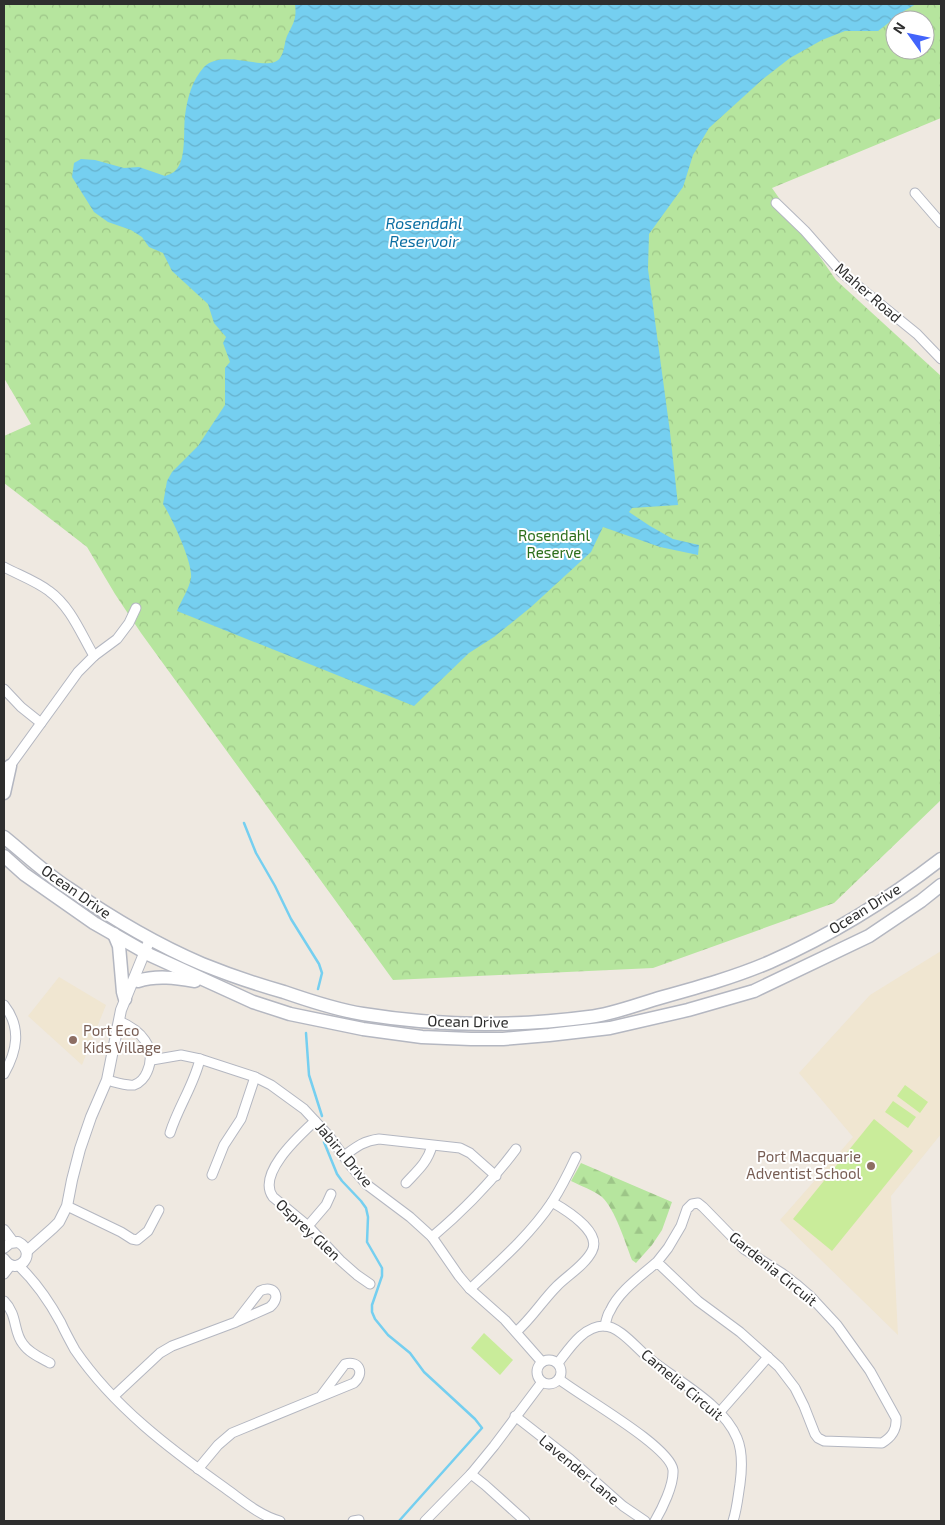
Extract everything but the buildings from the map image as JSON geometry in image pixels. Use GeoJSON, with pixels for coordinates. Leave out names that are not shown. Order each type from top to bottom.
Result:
{"type":"FeatureCollection","features":[{"type":"Feature","properties":{"kind":"main road"},"geometry":{"type":"LineString","coordinates":[[4,792],[7,770]]}},
{"type":"Feature","properties":{"kind":"main road","name":"Ocean Drive"},"geometry":{"type":"LineString","coordinates":[[4,837],[65,887],[153,941],[202,964],[244,980],[361,1014],[414,1020],[479,1024],[527,1023],[591,1017],[686,992],[768,962],[846,923],[941,859]]}},
{"type":"Feature","properties":{"kind":"main road","name":"Ocean Drive"},"geometry":{"type":"LineString","coordinates":[[4,856],[24,874],[94,923],[148,954],[253,1002],[290,1014],[386,1032],[422,1037],[471,1039],[503,1039],[610,1028],[688,1010],[754,991],[869,936],[914,906],[941,885]]}},
{"type":"Feature","properties":{"kind":"main road"},"geometry":{"type":"LineString","coordinates":[[846,923],[854,944]]}},
{"type":"Feature","properties":{"kind":"main road"},"geometry":{"type":"LineString","coordinates":[[114,934],[119,946],[125,999]]}},
{"type":"Feature","properties":{"kind":"main road"},"geometry":{"type":"LineString","coordinates":[[138,981],[162,977],[208,982]]}},
{"type":"Feature","properties":{"kind":"street"},"geometry":{"type":"LineString","coordinates":[[915,193],[941,223]]}},
{"type":"Feature","properties":{"kind":"street","name":"Maher Road"},"geometry":{"type":"LineString","coordinates":[[776,203],[805,231],[842,273],[858,288],[917,334],[941,359]]}},
{"type":"Feature","properties":{"kind":"street"},"geometry":{"type":"LineString","coordinates":[[4,568],[34,582],[56,597],[77,624],[94,656]]}},
{"type":"Feature","properties":{"kind":"street"},"geometry":{"type":"LineString","coordinates":[[7,770],[78,672],[94,656],[117,639],[129,623],[136,608]]}},
{"type":"Feature","properties":{"kind":"street"},"geometry":{"type":"LineString","coordinates":[[4,689],[21,707],[41,723]]}},
{"type":"Feature","properties":{"kind":"street"},"geometry":{"type":"LineString","coordinates":[[120,1019],[138,981],[153,941]]}},
{"type":"Feature","properties":{"kind":"street"},"geometry":{"type":"LineString","coordinates":[[4,1274],[18,1258],[59,1222],[67,1206],[80,1149],[110,1070],[113,1042],[121,1010],[148,954]]}},
{"type":"Feature","properties":{"kind":"street"},"geometry":{"type":"LineString","coordinates":[[4,1005],[14,1023],[16,1037],[14,1052],[4,1074]]}},
{"type":"Feature","properties":{"kind":"street"},"geometry":{"type":"LineString","coordinates":[[107,1080],[127,1085],[138,1083],[146,1076],[152,1060],[144,1037],[120,1019]]}},
{"type":"Feature","properties":{"kind":"street","name":"Jabiru Drive"},"geometry":{"type":"LineString","coordinates":[[152,1060],[180,1055],[200,1059],[255,1077],[284,1094],[304,1109],[330,1136],[366,1184],[410,1217],[432,1237],[470,1289],[505,1320],[542,1362]]}},
{"type":"Feature","properties":{"kind":"street"},"geometry":{"type":"LineString","coordinates":[[170,1133],[174,1118],[197,1072],[200,1059]]}},
{"type":"Feature","properties":{"kind":"street"},"geometry":{"type":"LineString","coordinates":[[212,1174],[224,1145],[241,1119],[255,1077]]}},
{"type":"Feature","properties":{"kind":"street","name":"Osprey Glen"},"geometry":{"type":"LineString","coordinates":[[315,1120],[279,1160],[271,1175],[268,1188],[273,1197],[308,1226],[340,1260],[370,1284]]}},
{"type":"Feature","properties":{"kind":"street"},"geometry":{"type":"LineString","coordinates":[[344,1156],[361,1143],[379,1139],[446,1146],[466,1150],[496,1176]]}},
{"type":"Feature","properties":{"kind":"street"},"geometry":{"type":"LineString","coordinates":[[406,1183],[426,1162],[432,1146]]}},
{"type":"Feature","properties":{"kind":"street"},"geometry":{"type":"LineString","coordinates":[[432,1237],[475,1199],[516,1150]]}},
{"type":"Feature","properties":{"kind":"street"},"geometry":{"type":"LineString","coordinates":[[470,1289],[518,1244],[552,1202],[576,1157]]}},
{"type":"Feature","properties":{"kind":"street"},"geometry":{"type":"LineString","coordinates":[[308,1226],[326,1205],[332,1194]]}},
{"type":"Feature","properties":{"kind":"street"},"geometry":{"type":"LineString","coordinates":[[516,1332],[527,1323],[550,1294],[582,1264],[592,1251],[594,1245],[590,1232],[566,1210],[552,1202]]}},
{"type":"Feature","properties":{"kind":"street","name":"Gardenia Circuit"},"geometry":{"type":"LineString","coordinates":[[605,1326],[610,1310],[616,1302],[627,1289],[657,1262],[668,1248],[681,1226],[687,1209],[692,1204],[704,1206],[744,1249],[796,1284],[837,1325],[870,1371],[896,1418],[894,1432],[882,1443],[824,1440],[818,1438],[795,1388],[779,1367],[740,1332],[698,1302],[657,1262]]}},
{"type":"Feature","properties":{"kind":"street"},"geometry":{"type":"LineString","coordinates":[[67,1206],[137,1240],[148,1232],[159,1210]]}},
{"type":"Feature","properties":{"kind":"street"},"geometry":{"type":"LineString","coordinates":[[4,1232],[8,1245],[18,1242],[18,1258],[46,1298],[75,1349],[97,1378],[114,1396],[143,1426],[198,1469],[263,1514],[280,1521]]}},
{"type":"Feature","properties":{"kind":"street"},"geometry":{"type":"LineString","coordinates":[[114,1396],[160,1354],[172,1346],[236,1322],[260,1313],[270,1308],[275,1303],[277,1297],[274,1291],[269,1288],[260,1291],[236,1322]]}},
{"type":"Feature","properties":{"kind":"street"},"geometry":{"type":"LineString","coordinates":[[4,1301],[12,1312],[23,1344],[28,1350],[50,1363]]}},
{"type":"Feature","properties":{"kind":"street"},"geometry":{"type":"LineString","coordinates":[[558,1363],[582,1335],[593,1328],[605,1326]]}},
{"type":"Feature","properties":{"kind":"street","name":"Camelia Circuit"},"geometry":{"type":"LineString","coordinates":[[605,1326],[614,1328],[652,1361],[720,1413],[737,1439],[741,1456],[741,1475],[733,1521]]}},
{"type":"Feature","properties":{"kind":"street"},"geometry":{"type":"LineString","coordinates":[[720,1413],[768,1357]]}},
{"type":"Feature","properties":{"kind":"street"},"geometry":{"type":"LineString","coordinates":[[550,1360],[558,1363],[561,1371],[559,1379],[551,1384],[542,1382],[537,1372],[542,1362],[550,1360]]}},
{"type":"Feature","properties":{"kind":"street"},"geometry":{"type":"LineString","coordinates":[[559,1379],[571,1389],[625,1423],[669,1461],[673,1469],[672,1478],[661,1511],[655,1521]]}},
{"type":"Feature","properties":{"kind":"street"},"geometry":{"type":"LineString","coordinates":[[426,1521],[494,1446],[542,1382]]}},
{"type":"Feature","properties":{"kind":"street"},"geometry":{"type":"LineString","coordinates":[[198,1469],[218,1445],[232,1433],[321,1396]]}},
{"type":"Feature","properties":{"kind":"street","name":"Lavender Lane"},"geometry":{"type":"LineString","coordinates":[[515,1416],[570,1459],[623,1506],[645,1521]]}},
{"type":"Feature","properties":{"kind":"street"},"geometry":{"type":"LineString","coordinates":[[470,1474],[526,1521]]}},
{"type":"Feature","properties":{"kind":"shaded area","name":"Port Macquarie Adventist School"},"geometry":{"type":"Polygon","coordinates":[[[941,951],[941,1134],[891,1196],[898,1335],[780,1220],[853,1137],[799,1073],[870,995],[941,951]]]}},
{"type":"Feature","properties":{"kind":"shaded area","name":"Port Eco Kids Village"},"geometry":{"type":"Polygon","coordinates":[[[59,977],[106,1005],[82,1065],[28,1016],[59,977]]]}},
{"type":"Feature","properties":{"kind":"green space","name":"Rosendahl Reserve"},"geometry":{"type":"Polygon","coordinates":[[[4,4],[941,4],[941,118],[772,188],[836,280],[941,376],[941,800],[834,903],[653,968],[393,980],[141,633],[87,547],[4,483],[4,436],[31,424],[4,378],[4,4]]]}},
{"type":"Feature","properties":{"kind":"green space"},"geometry":{"type":"Polygon","coordinates":[[[905,1085],[928,1102],[920,1113],[897,1096],[905,1085]]]}},
{"type":"Feature","properties":{"kind":"green space"},"geometry":{"type":"Polygon","coordinates":[[[893,1101],[916,1117],[908,1128],[885,1112],[893,1101]]]}},
{"type":"Feature","properties":{"kind":"green space"},"geometry":{"type":"Polygon","coordinates":[[[874,1119],[913,1151],[832,1251],[793,1219],[874,1119]]]}},
{"type":"Feature","properties":{"kind":"green space"},"geometry":{"type":"Polygon","coordinates":[[[581,1163],[672,1202],[662,1230],[636,1263],[632,1260],[619,1226],[607,1202],[595,1192],[571,1181],[581,1163]]]}},
{"type":"Feature","properties":{"kind":"green space"},"geometry":{"type":"Polygon","coordinates":[[[484,1333],[513,1360],[500,1375],[471,1348],[484,1333]]]}},
{"type":"Feature","properties":{"kind":"water","name":"Rosendahl Reservoir"},"geometry":{"type":"Polygon","coordinates":[[[295,4],[916,4],[906,10],[885,10],[885,26],[878,31],[845,31],[822,40],[790,58],[763,79],[709,128],[693,155],[683,187],[649,234],[648,269],[678,505],[632,508],[629,512],[673,539],[699,545],[698,555],[660,547],[603,527],[591,552],[531,607],[494,637],[469,653],[414,706],[177,611],[187,591],[191,571],[181,541],[163,504],[167,481],[172,472],[198,446],[225,405],[225,368],[230,362],[223,343],[226,337],[214,323],[208,304],[172,271],[163,253],[149,247],[142,237],[131,230],[108,222],[94,212],[72,177],[74,163],[81,159],[95,160],[124,168],[139,167],[165,176],[174,172],[179,166],[183,153],[185,116],[189,96],[200,72],[204,67],[223,59],[256,63],[274,62],[283,53],[295,14],[295,4]]]}},
{"type":"Feature","properties":{"kind":"waterway"},"geometry":{"type":"LineString","coordinates":[[244,823],[256,853],[291,919],[319,964],[322,973],[318,989]]}},
{"type":"Feature","properties":{"kind":"waterway"},"geometry":{"type":"LineString","coordinates":[[306,1033],[309,1075],[322,1116]]}},
{"type":"Feature","properties":{"kind":"waterway"},"geometry":{"type":"LineString","coordinates":[[324,1142],[337,1174],[366,1208],[368,1217],[367,1242],[382,1268],[382,1276],[372,1305],[375,1319],[388,1335],[410,1353],[424,1372],[475,1419],[482,1428],[399,1521]]}},
{"type":"Feature","properties":{"kind":"place","name":"Port Eco Kids Village"},"geometry":{"type":"Point","coordinates":[73,1040]}},
{"type":"Feature","properties":{"kind":"place","name":"Port Macquarie Adventist School"},"geometry":{"type":"Point","coordinates":[871,1166]}}]}
